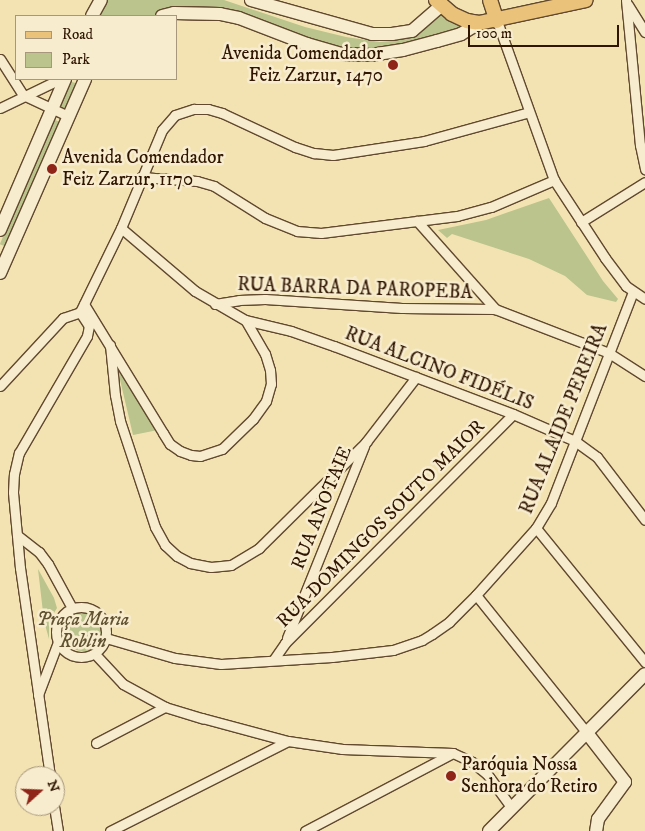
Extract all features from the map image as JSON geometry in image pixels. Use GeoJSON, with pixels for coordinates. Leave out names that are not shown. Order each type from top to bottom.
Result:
{"type":"FeatureCollection","features":[{"type":"Feature","properties":{"kind":"main road"},"geometry":{"type":"LineString","coordinates":[[93,15],[101,0]]}},
{"type":"Feature","properties":{"kind":"main road"},"geometry":{"type":"LineString","coordinates":[[251,0],[372,34],[412,31],[421,25],[442,2],[462,19],[479,23],[497,21],[586,0]]}},
{"type":"Feature","properties":{"kind":"main road"},"geometry":{"type":"LineString","coordinates":[[490,0],[497,21]]}},
{"type":"Feature","properties":{"kind":"main road"},"geometry":{"type":"LineString","coordinates":[[169,15],[191,12],[220,14],[239,18],[307,44],[342,54],[371,55],[410,49],[461,34],[479,23]]}},
{"type":"Feature","properties":{"kind":"main road"},"geometry":{"type":"LineString","coordinates":[[405,32],[410,49]]}},
{"type":"Feature","properties":{"kind":"main road"},"geometry":{"type":"LineString","coordinates":[[0,230],[65,80]]}},
{"type":"Feature","properties":{"kind":"main road"},"geometry":{"type":"LineString","coordinates":[[0,272],[68,116],[81,80]]}},
{"type":"Feature","properties":{"kind":"main road"},"geometry":{"type":"LineString","coordinates":[[489,831],[645,674]]}},
{"type":"Feature","properties":{"kind":"main road"},"geometry":{"type":"LineString","coordinates":[[587,733],[625,782],[602,814],[596,831]]}},
{"type":"Feature","properties":{"kind":"street"},"geometry":{"type":"LineString","coordinates":[[627,2],[645,32]]}},
{"type":"Feature","properties":{"kind":"street"},"geometry":{"type":"LineString","coordinates":[[627,2],[633,82],[640,144],[645,169]]}},
{"type":"Feature","properties":{"kind":"street"},"geometry":{"type":"LineString","coordinates":[[497,21],[554,180],[604,258],[633,292],[645,299]]}},
{"type":"Feature","properties":{"kind":"street"},"geometry":{"type":"LineString","coordinates":[[0,59],[23,95],[68,116]]}},
{"type":"Feature","properties":{"kind":"street"},"geometry":{"type":"LineString","coordinates":[[0,108],[23,95],[58,80]]}},
{"type":"Feature","properties":{"kind":"street"},"geometry":{"type":"LineString","coordinates":[[0,386],[63,318],[82,308],[121,228],[162,130],[175,115],[194,109],[222,113],[295,147],[314,153],[333,154],[433,140],[529,112]]}},
{"type":"Feature","properties":{"kind":"street"},"geometry":{"type":"LineString","coordinates":[[141,177],[197,181],[214,186],[265,218],[297,231],[321,233],[457,216],[491,207],[554,180]]}},
{"type":"Feature","properties":{"kind":"street"},"geometry":{"type":"LineString","coordinates":[[581,222],[645,182]]}},
{"type":"Feature","properties":{"kind":"street"},"geometry":{"type":"LineString","coordinates":[[417,221],[495,309],[609,353],[645,376]]}},
{"type":"Feature","properties":{"kind":"street","name":"RUA ALCINO FIDÉLIS"},"geometry":{"type":"LineString","coordinates":[[121,228],[195,291],[245,320],[291,331],[513,414],[575,441],[597,457],[645,520]]}},
{"type":"Feature","properties":{"kind":"street","name":"RUA ALAIDE PEREIRA"},"geometry":{"type":"LineString","coordinates":[[106,638],[197,663],[221,664],[361,654],[410,645],[422,640],[449,622],[536,528],[551,503],[633,292]]}},
{"type":"Feature","properties":{"kind":"street","name":"RUA BARRA DA PAROPEBA"},"geometry":{"type":"LineString","coordinates":[[216,304],[239,300],[265,299],[402,308],[495,309]]}},
{"type":"Feature","properties":{"kind":"street"},"geometry":{"type":"LineString","coordinates":[[82,308],[110,345],[170,444],[191,456],[211,454],[231,442],[254,419],[266,401],[271,384],[270,370],[265,354],[245,320]]}},
{"type":"Feature","properties":{"kind":"street"},"geometry":{"type":"LineString","coordinates":[[49,766],[13,492],[19,453],[82,349],[89,326],[82,308]]}},
{"type":"Feature","properties":{"kind":"street"},"geometry":{"type":"LineString","coordinates":[[110,345],[115,395],[120,421],[155,527],[165,545],[177,556],[190,563],[210,567],[231,565],[259,548],[366,442],[416,377]]}},
{"type":"Feature","properties":{"kind":"street","name":"RUA DOMINGOS SOUTO MAIOR"},"geometry":{"type":"LineString","coordinates":[[274,659],[285,643],[513,414]]}},
{"type":"Feature","properties":{"kind":"street","name":"RUA ANOTAIE"},"geometry":{"type":"LineString","coordinates":[[285,643],[366,442]]}},
{"type":"Feature","properties":{"kind":"street"},"geometry":{"type":"LineString","coordinates":[[536,528],[645,662]]}},
{"type":"Feature","properties":{"kind":"street"},"geometry":{"type":"LineString","coordinates":[[17,534],[39,552],[48,564],[72,608]]}},
{"type":"Feature","properties":{"kind":"street"},"geometry":{"type":"LineString","coordinates":[[476,595],[587,733]]}},
{"type":"Feature","properties":{"kind":"street"},"geometry":{"type":"LineString","coordinates":[[38,695],[58,642],[57,626],[65,612],[80,606],[96,611],[106,624],[106,638],[101,648],[95,654],[78,657],[63,649],[58,642]]}},
{"type":"Feature","properties":{"kind":"street"},"geometry":{"type":"LineString","coordinates":[[95,654],[123,684],[165,707],[288,741],[342,749],[453,753],[472,762],[487,774],[511,807]]}},
{"type":"Feature","properties":{"kind":"street"},"geometry":{"type":"LineString","coordinates":[[96,743],[165,707]]}},
{"type":"Feature","properties":{"kind":"street"},"geometry":{"type":"LineString","coordinates":[[110,831],[288,741]]}},
{"type":"Feature","properties":{"kind":"street"},"geometry":{"type":"LineString","coordinates":[[305,831],[453,753]]}},
{"type":"Feature","properties":{"kind":"street"},"geometry":{"type":"LineString","coordinates":[[56,816],[58,831]]}},
{"type":"Feature","properties":{"kind":"green space"},"geometry":{"type":"Polygon","coordinates":[[[106,0],[224,0],[305,27],[346,37],[380,42],[401,40],[414,34],[428,26],[441,12],[468,25],[394,46],[367,49],[335,49],[254,19],[175,11],[156,15],[97,15],[106,0]]]}},
{"type":"Feature","properties":{"kind":"green space"},"geometry":{"type":"Polygon","coordinates":[[[68,81],[79,84],[66,111],[57,109],[68,81]]]}},
{"type":"Feature","properties":{"kind":"green space"},"geometry":{"type":"Polygon","coordinates":[[[53,119],[60,122],[7,247],[0,244],[53,119]]]}},
{"type":"Feature","properties":{"kind":"green space"},"geometry":{"type":"Polygon","coordinates":[[[549,198],[603,281],[618,299],[616,302],[587,295],[565,276],[529,259],[452,234],[447,238],[438,230],[486,220],[549,198]]]}},
{"type":"Feature","properties":{"kind":"green space"},"geometry":{"type":"Polygon","coordinates":[[[114,354],[158,430],[133,435],[114,354]]]}},
{"type":"Feature","properties":{"kind":"green space"},"geometry":{"type":"Polygon","coordinates":[[[38,569],[54,598],[57,608],[49,621],[49,639],[44,621],[38,569]]]}},
{"type":"Feature","properties":{"kind":"green space","name":"Praça Maria Roblin"},"geometry":{"type":"Polygon","coordinates":[[[87,611],[94,614],[100,620],[103,631],[102,639],[94,648],[87,651],[79,651],[72,648],[64,639],[63,627],[66,620],[75,612],[87,611]]]}},
{"type":"Feature","properties":{"kind":"place","name":"Avenida Comendador Feiz Zarzur, 1470"},"geometry":{"type":"Point","coordinates":[393,65]}},
{"type":"Feature","properties":{"kind":"place","name":"Avenida Comendador Feiz Zarzur, 1170"},"geometry":{"type":"Point","coordinates":[52,169]}},
{"type":"Feature","properties":{"kind":"place","name":"Paróquia Nossa Senhora do Retiro"},"geometry":{"type":"Point","coordinates":[451,776]}}]}
